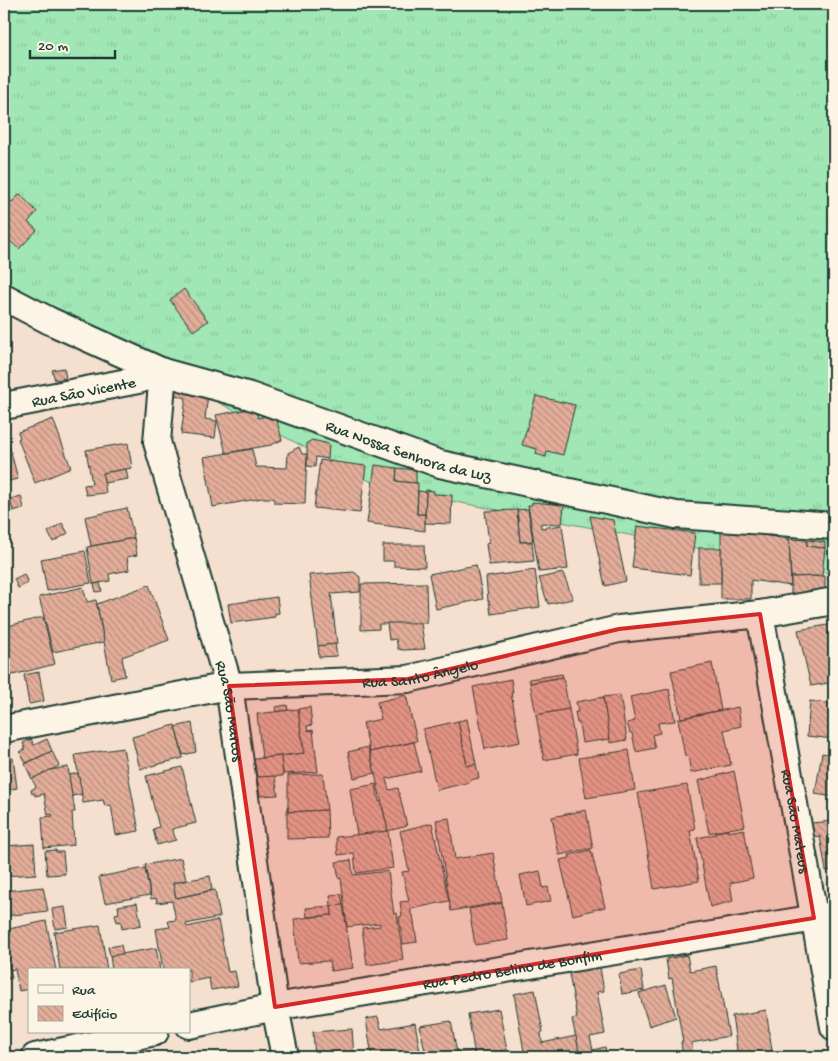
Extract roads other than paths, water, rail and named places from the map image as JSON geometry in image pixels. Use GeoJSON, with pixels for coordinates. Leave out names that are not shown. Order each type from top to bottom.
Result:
{"type":"FeatureCollection","features":[{"type":"Feature","properties":{"kind":"street","name":"Rua Nossa Senhora da Luz"},"geometry":{"type":"LineString","coordinates":[[4,297],[50,321],[163,372],[250,396],[440,464],[676,514],[834,526]]}},
{"type":"Feature","properties":{"kind":"street","name":"Rua São Vicente"},"geometry":{"type":"LineString","coordinates":[[4,406],[138,380],[163,372]]}},
{"type":"Feature","properties":{"kind":"street","name":"Rua São Marcos"},"geometry":{"type":"LineString","coordinates":[[163,372],[157,442],[229,686],[275,1007],[285,1057]]}},
{"type":"Feature","properties":{"kind":"street","name":"Rua Santo Ângelo"},"geometry":{"type":"LineString","coordinates":[[4,729],[229,686],[408,679],[619,629],[760,614],[834,601]]}},
{"type":"Feature","properties":{"kind":"street","name":"Rua São Mateus"},"geometry":{"type":"LineString","coordinates":[[760,614],[824,916],[834,1027]]}},
{"type":"Feature","properties":{"kind":"street","name":"Rua Pedro Belino de Bonfim"},"geometry":{"type":"LineString","coordinates":[[190,1025],[275,1007],[824,916]]}},
{"type":"Feature","properties":{"kind":"street"},"geometry":{"type":"LineString","coordinates":[[35,1057],[145,1034]]}}]}
